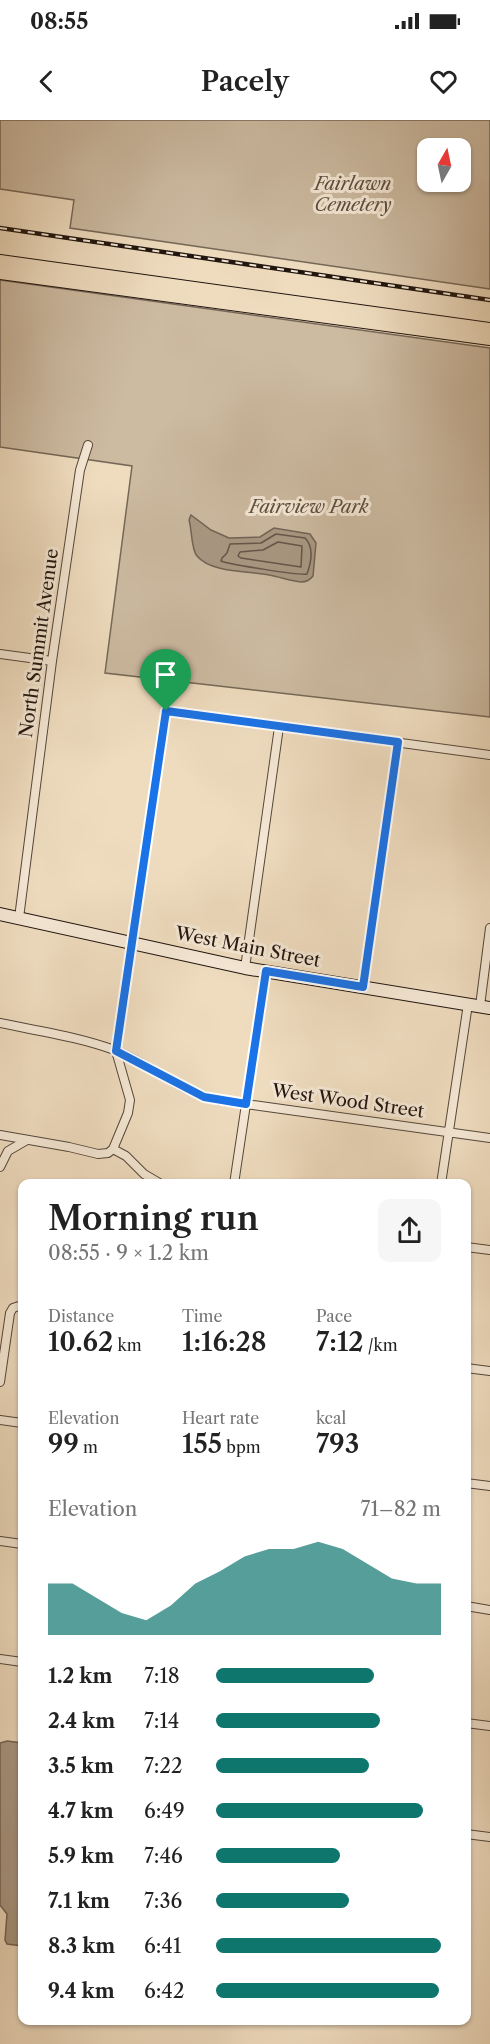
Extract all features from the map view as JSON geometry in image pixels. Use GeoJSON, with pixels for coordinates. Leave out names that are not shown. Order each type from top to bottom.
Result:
{"type":"FeatureCollection","features":[{"type":"Feature","properties":{"kind":"main road"},"geometry":{"type":"LineString","coordinates":[[0,261],[490,329]]}},
{"type":"Feature","properties":{"kind":"main road"},"geometry":{"type":"LineString","coordinates":[[0,273],[490,339]]}},
{"type":"Feature","properties":{"kind":"street","name":"North Summit Avenue"},"geometry":{"type":"LineString","coordinates":[[19,918],[52,661],[81,470],[88,445]]}},
{"type":"Feature","properties":{"kind":"street"},"geometry":{"type":"LineString","coordinates":[[0,654],[52,661]]}},
{"type":"Feature","properties":{"kind":"street"},"geometry":{"type":"LineString","coordinates":[[0,1135],[98,1154],[113,1149],[128,1113],[130,1100],[116,1051],[166,711],[490,755]]}},
{"type":"Feature","properties":{"kind":"street"},"geometry":{"type":"LineString","coordinates":[[245,968],[279,727]]}},
{"type":"Feature","properties":{"kind":"street"},"geometry":{"type":"LineString","coordinates":[[363,987],[398,742]]}},
{"type":"Feature","properties":{"kind":"street","name":"West Main Street"},"geometry":{"type":"LineString","coordinates":[[0,914],[245,968],[479,1006]]}},
{"type":"Feature","properties":{"kind":"street"},"geometry":{"type":"LineString","coordinates":[[442,1179],[458,1069],[479,1006],[490,928]]}},
{"type":"Feature","properties":{"kind":"street"},"geometry":{"type":"LineString","coordinates":[[235,1179],[266,971]]}},
{"type":"Feature","properties":{"kind":"street","name":"West Wood Street"},"geometry":{"type":"LineString","coordinates":[[0,1023],[116,1051],[204,1097],[490,1138]]}},
{"type":"Feature","properties":{"kind":"street"},"geometry":{"type":"LineString","coordinates":[[0,1167],[8,1151],[27,1140]]}},
{"type":"Feature","properties":{"kind":"street"},"geometry":{"type":"LineString","coordinates":[[113,1149],[126,1156],[152,1179]]}},
{"type":"Feature","properties":{"kind":"street"},"geometry":{"type":"LineString","coordinates":[[471,1248],[490,1250]]}},
{"type":"Feature","properties":{"kind":"street"},"geometry":{"type":"LineString","coordinates":[[0,1382],[10,1313],[13,1308],[18,1306]]}},
{"type":"Feature","properties":{"kind":"street"},"geometry":{"type":"LineString","coordinates":[[471,1369],[490,1371]]}},
{"type":"Feature","properties":{"kind":"street"},"geometry":{"type":"LineString","coordinates":[[0,1420],[18,1422]]}},
{"type":"Feature","properties":{"kind":"street"},"geometry":{"type":"LineString","coordinates":[[471,1484],[490,1486]]}},
{"type":"Feature","properties":{"kind":"street"},"geometry":{"type":"LineString","coordinates":[[0,1541],[18,1543]]}},
{"type":"Feature","properties":{"kind":"street"},"geometry":{"type":"LineString","coordinates":[[471,1607],[490,1610]]}},
{"type":"Feature","properties":{"kind":"street"},"geometry":{"type":"LineString","coordinates":[[0,1659],[18,1661]]}},
{"type":"Feature","properties":{"kind":"street"},"geometry":{"type":"LineString","coordinates":[[471,1724],[490,1726]]}},
{"type":"Feature","properties":{"kind":"street"},"geometry":{"type":"LineString","coordinates":[[471,1835],[490,1837]]}},
{"type":"Feature","properties":{"kind":"green space","name":"Fairlawn Cemetery"},"geometry":{"type":"Polygon","coordinates":[[[0,120],[490,120],[490,289],[70,228],[74,200],[0,189],[0,120]]]}},
{"type":"Feature","properties":{"kind":"green space","name":"Fairview Park"},"geometry":{"type":"Polygon","coordinates":[[[0,280],[490,348],[490,717],[105,673],[132,466],[0,447],[0,280]]]}},
{"type":"Feature","properties":{"kind":"water"},"geometry":{"type":"Polygon","coordinates":[[[191,515],[211,530],[229,538],[260,537],[274,528],[310,534],[316,543],[313,576],[301,582],[211,566],[203,562],[195,553],[189,520],[191,515]]]}},
{"type":"Feature","properties":{"kind":"water"},"geometry":{"type":"Polygon","coordinates":[[[18,1742],[18,1945],[7,1944],[5,1940],[7,1914],[0,1905],[0,1743],[18,1742]]]}},
{"type":"Feature","properties":{"kind":"railway"},"geometry":{"type":"LineString","coordinates":[[0,228],[490,300]]}},
{"type":"Feature","properties":{"kind":"route"},"geometry":{"type":"LineString","coordinates":[[166,711],[398,742],[363,987],[266,971],[246,1104],[204,1097],[143,1063],[116,1051],[166,711]]}}]}
